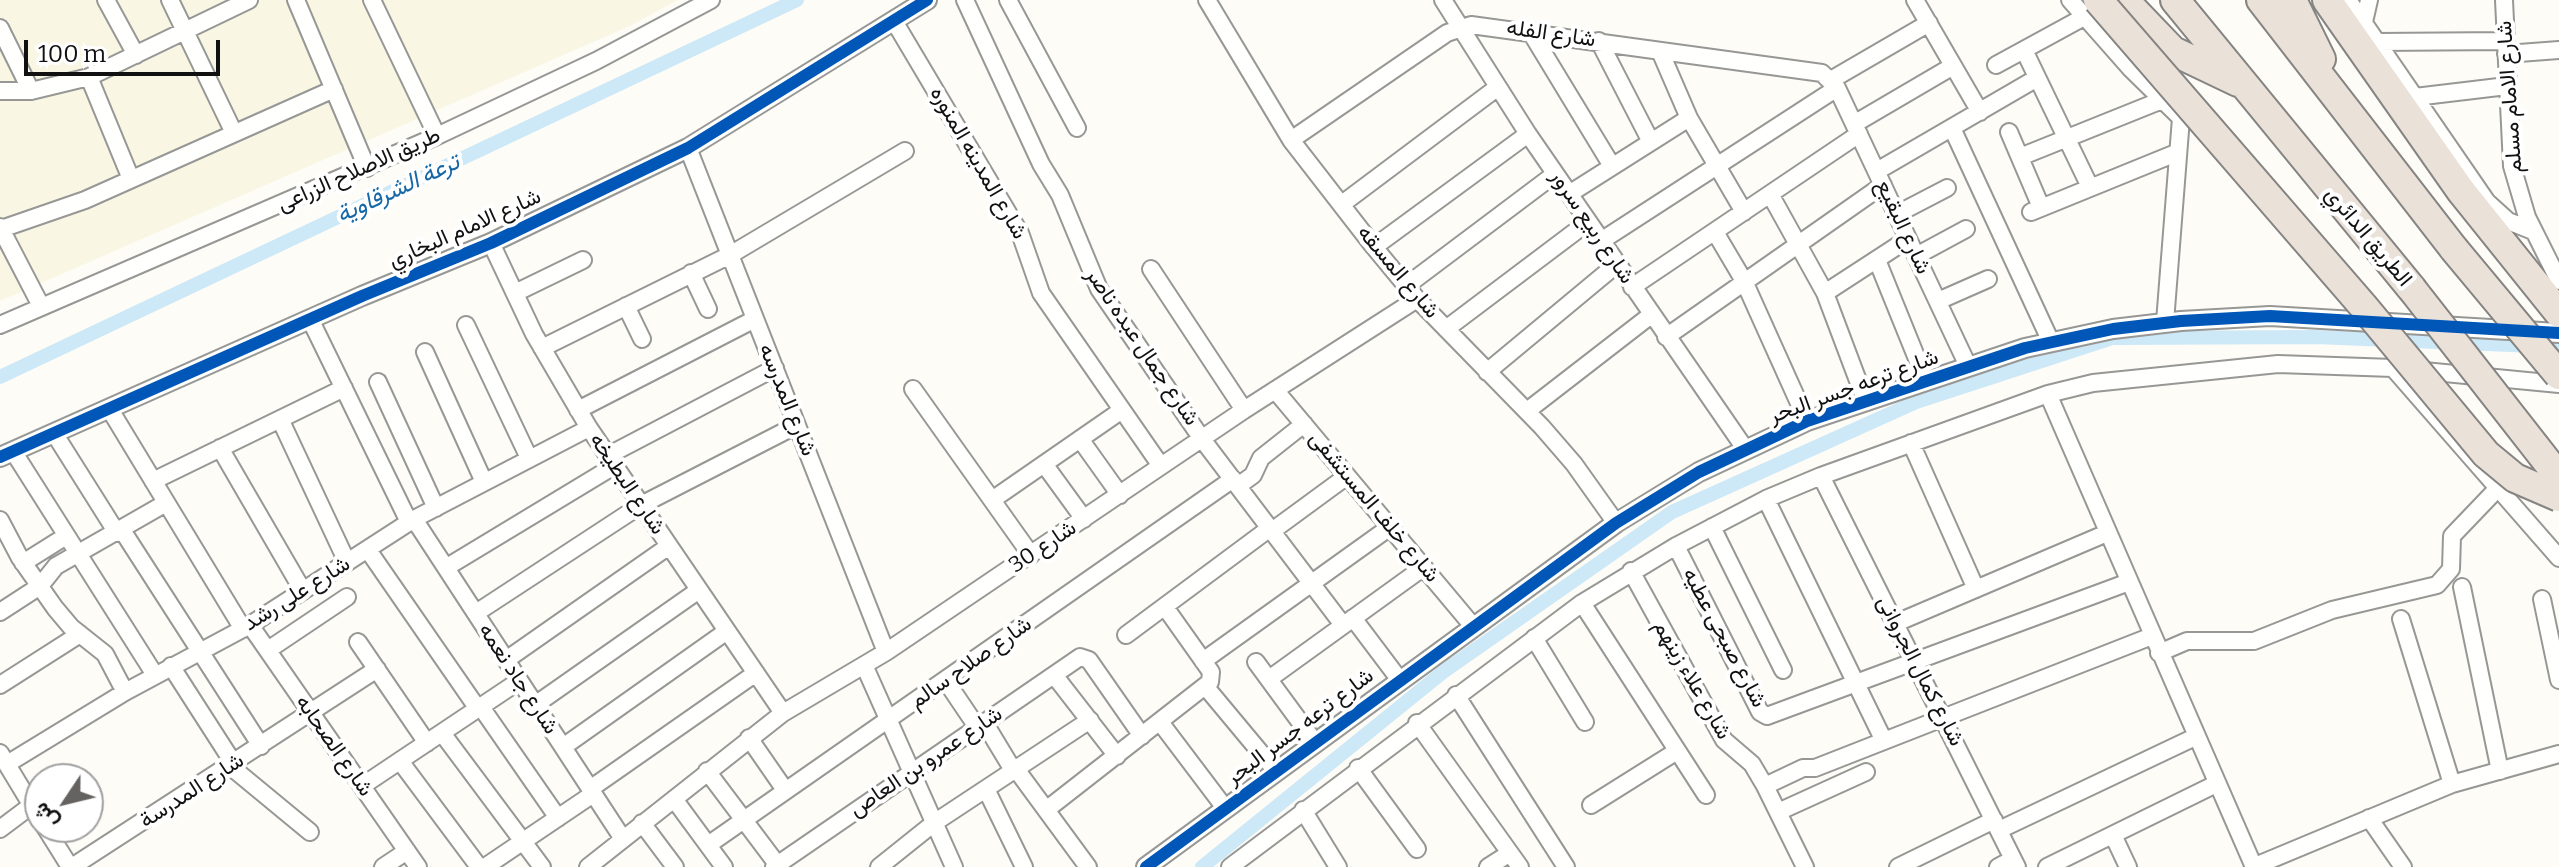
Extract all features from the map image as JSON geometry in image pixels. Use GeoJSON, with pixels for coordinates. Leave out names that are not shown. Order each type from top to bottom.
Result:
{"type":"FeatureCollection","features":[{"type":"Feature","properties":{"kind":"highway"},"geometry":{"type":"LineString","coordinates":[[2124,0],[2173,51],[2239,83]]}},
{"type":"Feature","properties":{"kind":"highway","name":"الطريق الدائري"},"geometry":{"type":"LineString","coordinates":[[2175,0],[2239,83],[2412,289],[2559,477]]}},
{"type":"Feature","properties":{"kind":"highway"},"geometry":{"type":"LineString","coordinates":[[2261,0],[2454,249],[2559,375]]}},
{"type":"Feature","properties":{"kind":"highway"},"geometry":{"type":"LineString","coordinates":[[2292,0],[2345,110]]}},
{"type":"Feature","properties":{"kind":"highway"},"geometry":{"type":"LineString","coordinates":[[2327,0],[2461,191],[2559,313]]}},
{"type":"Feature","properties":{"kind":"highway"},"geometry":{"type":"LineString","coordinates":[[2091,8],[2323,258],[2486,454],[2515,478],[2559,497]]}},
{"type":"Feature","properties":{"kind":"street"},"geometry":{"type":"LineString","coordinates":[[106,0],[136,55]]}},
{"type":"Feature","properties":{"kind":"street"},"geometry":{"type":"LineString","coordinates":[[170,0],[234,133]]}},
{"type":"Feature","properties":{"kind":"street"},"geometry":{"type":"LineString","coordinates":[[0,91],[31,91],[89,77],[249,0]]}},
{"type":"Feature","properties":{"kind":"street"},"geometry":{"type":"LineString","coordinates":[[296,0],[367,168]]}},
{"type":"Feature","properties":{"kind":"street"},"geometry":{"type":"LineString","coordinates":[[372,0],[437,136]]}},
{"type":"Feature","properties":{"kind":"street","name":"شارع الامام البخاري"},"geometry":{"type":"LineString","coordinates":[[6,454],[310,319],[491,243],[688,148],[927,0]]}},
{"type":"Feature","properties":{"kind":"street","name":"شارع جمال عبده ناصر"},"geometry":{"type":"LineString","coordinates":[[965,0],[1041,164],[1060,195],[1090,274],[1202,439],[1311,583],[1399,679]]}},
{"type":"Feature","properties":{"kind":"street"},"geometry":{"type":"LineString","coordinates":[[1008,0],[1077,128]]}},
{"type":"Feature","properties":{"kind":"street","name":"شارع المسقه"},"geometry":{"type":"LineString","coordinates":[[1207,0],[1291,140],[1374,247],[1411,292],[1574,464],[1616,523]]}},
{"type":"Feature","properties":{"kind":"street","name":"شارع ربيع سرور"},"geometry":{"type":"LineString","coordinates":[[1443,0],[1528,134],[1746,450]]}},
{"type":"Feature","properties":{"kind":"street"},"geometry":{"type":"LineString","coordinates":[[1915,0],[1980,112]]}},
{"type":"Feature","properties":{"kind":"street"},"geometry":{"type":"LineString","coordinates":[[2070,0],[2091,8],[2162,100],[2181,118],[2165,322]]}},
{"type":"Feature","properties":{"kind":"street"},"geometry":{"type":"LineString","coordinates":[[2348,0],[2487,202],[2508,221],[2533,231]]}},
{"type":"Feature","properties":{"kind":"street"},"geometry":{"type":"LineString","coordinates":[[2364,22],[2369,0]]}},
{"type":"Feature","properties":{"kind":"street","name":"شارع الامام مسلم"},"geometry":{"type":"LineString","coordinates":[[2504,0],[2512,166],[2533,231],[2559,281]]}},
{"type":"Feature","properties":{"kind":"street","name":"طريق الاصلاح الزراعى"},"geometry":{"type":"LineString","coordinates":[[0,325],[437,136],[596,61],[705,2]]}},
{"type":"Feature","properties":{"kind":"street"},"geometry":{"type":"LineString","coordinates":[[1996,65],[2091,8]]}},
{"type":"Feature","properties":{"kind":"street","name":"شارع المدينه المنوره"},"geometry":{"type":"LineString","coordinates":[[894,21],[1020,233],[1041,293],[1161,466]]}},
{"type":"Feature","properties":{"kind":"street"},"geometry":{"type":"LineString","coordinates":[[1601,241],[1929,23]]}},
{"type":"Feature","properties":{"kind":"street","name":"شارع الفله"},"geometry":{"type":"LineString","coordinates":[[1291,140],[1436,40],[1459,28],[1483,25],[1822,73],[1834,84]]}},
{"type":"Feature","properties":{"kind":"street"},"geometry":{"type":"LineString","coordinates":[[0,28],[31,91]]}},
{"type":"Feature","properties":{"kind":"street"},"geometry":{"type":"LineString","coordinates":[[1530,31],[1612,166]]}},
{"type":"Feature","properties":{"kind":"street"},"geometry":{"type":"LineString","coordinates":[[1599,41],[1651,142]]}},
{"type":"Feature","properties":{"kind":"street"},"geometry":{"type":"LineString","coordinates":[[2377,42],[2559,50]]}},
{"type":"Feature","properties":{"kind":"street"},"geometry":{"type":"LineString","coordinates":[[2024,50],[2090,187]]}},
{"type":"Feature","properties":{"kind":"street"},"geometry":{"type":"LineString","coordinates":[[1660,51],[1689,118],[1744,212]]}},
{"type":"Feature","properties":{"kind":"street"},"geometry":{"type":"LineString","coordinates":[[1632,287],[1770,194],[1857,129],[1953,66]]}},
{"type":"Feature","properties":{"kind":"street"},"geometry":{"type":"LineString","coordinates":[[89,77],[131,179]]}},
{"type":"Feature","properties":{"kind":"street"},"geometry":{"type":"LineString","coordinates":[[1666,337],[1798,242],[1880,178],[1952,128],[2037,78]]}},
{"type":"Feature","properties":{"kind":"street","name":"شارع البقيع"},"geometry":{"type":"LineString","coordinates":[[1834,84],[1968,366]]}},
{"type":"Feature","properties":{"kind":"street"},"geometry":{"type":"LineString","coordinates":[[2415,97],[2507,86]]}},
{"type":"Feature","properties":{"kind":"street"},"geometry":{"type":"LineString","coordinates":[[1342,204],[1498,87]]}},
{"type":"Feature","properties":{"kind":"street"},"geometry":{"type":"LineString","coordinates":[[41,306],[0,228],[131,179],[334,89]]}},
{"type":"Feature","properties":{"kind":"street"},"geometry":{"type":"LineString","coordinates":[[2020,157],[2162,100]]}},
{"type":"Feature","properties":{"kind":"street"},"geometry":{"type":"LineString","coordinates":[[1569,194],[1689,118]]}},
{"type":"Feature","properties":{"kind":"street"},"geometry":{"type":"LineString","coordinates":[[1952,128],[2051,342]]}},
{"type":"Feature","properties":{"kind":"street"},"geometry":{"type":"LineString","coordinates":[[2009,132],[2036,209],[2176,153]]}},
{"type":"Feature","properties":{"kind":"street"},"geometry":{"type":"LineString","coordinates":[[1374,247],[1528,134]]}},
{"type":"Feature","properties":{"kind":"street","name":"شارع المدرسه"},"geometry":{"type":"LineString","coordinates":[[688,148],[886,652]]}},
{"type":"Feature","properties":{"kind":"street"},"geometry":{"type":"LineString","coordinates":[[542,348],[730,255],[905,151]]}},
{"type":"Feature","properties":{"kind":"street","name":"شارع 30"},"geometry":{"type":"LineString","coordinates":[[674,799],[783,713],[886,652],[1275,390],[1411,292],[1555,174]]}},
{"type":"Feature","properties":{"kind":"street"},"geometry":{"type":"LineString","coordinates":[[1897,214],[1947,188]]}},
{"type":"Feature","properties":{"kind":"street"},"geometry":{"type":"LineString","coordinates":[[1770,194],[1825,293],[1866,402]]}},
{"type":"Feature","properties":{"kind":"street"},"geometry":{"type":"LineString","coordinates":[[1446,329],[1588,222]]}},
{"type":"Feature","properties":{"kind":"street"},"geometry":{"type":"LineString","coordinates":[[1916,256],[1966,229]]}},
{"type":"Feature","properties":{"kind":"street"},"geometry":{"type":"LineString","coordinates":[[1715,232],[1744,281],[1807,421]]}},
{"type":"Feature","properties":{"kind":"street"},"geometry":{"type":"LineString","coordinates":[[1825,293],[1908,239]]}},
{"type":"Feature","properties":{"kind":"street","name":"شارع البطيخه"},"geometry":{"type":"LineString","coordinates":[[491,243],[542,348],[589,428],[783,713]]}},
{"type":"Feature","properties":{"kind":"street"},"geometry":{"type":"LineString","coordinates":[[515,293],[583,260]]}},
{"type":"Feature","properties":{"kind":"street"},"geometry":{"type":"LineString","coordinates":[[1877,260],[1926,381]]}},
{"type":"Feature","properties":{"kind":"street"},"geometry":{"type":"LineString","coordinates":[[1487,372],[1617,264]]}},
{"type":"Feature","properties":{"kind":"street"},"geometry":{"type":"LineString","coordinates":[[1151,269],[1244,410]]}},
{"type":"Feature","properties":{"kind":"street"},"geometry":{"type":"LineString","coordinates":[[691,273],[708,309]]}},
{"type":"Feature","properties":{"kind":"street"},"geometry":{"type":"LineString","coordinates":[[1938,301],[1988,279]]}},
{"type":"Feature","properties":{"kind":"street"},"geometry":{"type":"LineString","coordinates":[[626,306],[642,339]]}},
{"type":"Feature","properties":{"kind":"street"},"geometry":{"type":"LineString","coordinates":[[1527,411],[1651,315]]}},
{"type":"Feature","properties":{"kind":"street","name":"شارع ترعه جسر البحر"},"geometry":{"type":"LineString","coordinates":[[1146,867],[1472,625],[1616,523],[1699,472],[1807,421],[1968,366],[2051,342],[2165,322],[2270,316],[2559,333]]}},
{"type":"Feature","properties":{"kind":"street","name":"شارع جاد نعمه"},"geometry":{"type":"LineString","coordinates":[[310,319],[411,520],[447,567],[623,839]]}},
{"type":"Feature","properties":{"kind":"street"},"geometry":{"type":"LineString","coordinates":[[578,410],[755,319]]}},
{"type":"Feature","properties":{"kind":"street"},"geometry":{"type":"LineString","coordinates":[[466,325],[529,458]]}},
{"type":"Feature","properties":{"kind":"street"},"geometry":{"type":"LineString","coordinates":[[425,352],[484,482]]}},
{"type":"Feature","properties":{"kind":"street"},"geometry":{"type":"LineString","coordinates":[[1230,867],[1417,723],[1631,571],[1766,499],[1911,443],[2048,394],[2093,383],[2278,364],[2393,368],[2559,384]]}},
{"type":"Feature","properties":{"kind":"street"},"geometry":{"type":"LineString","coordinates":[[447,567],[610,461],[775,368]]}},
{"type":"Feature","properties":{"kind":"street"},"geometry":{"type":"LineString","coordinates":[[2393,368],[2559,558]]}},
{"type":"Feature","properties":{"kind":"street"},"geometry":{"type":"LineString","coordinates":[[378,382],[436,508]]}},
{"type":"Feature","properties":{"kind":"street"},"geometry":{"type":"LineString","coordinates":[[153,481],[344,388]]}},
{"type":"Feature","properties":{"kind":"street"},"geometry":{"type":"LineString","coordinates":[[913,389],[1031,555]]}},
{"type":"Feature","properties":{"kind":"street","name":"شارع خلف المستشفى"},"geometry":{"type":"LineString","coordinates":[[1275,390],[1472,625]]}},
{"type":"Feature","properties":{"kind":"street"},"geometry":{"type":"LineString","coordinates":[[2048,394],[2253,867],[2452,784],[2559,754]]}},
{"type":"Feature","properties":{"kind":"street","name":"شارع الصحابه"},"geometry":{"type":"LineString","coordinates":[[109,408],[246,627],[268,650],[418,867]]}},
{"type":"Feature","properties":{"kind":"street"},"geometry":{"type":"LineString","coordinates":[[992,500],[1122,410]]}},
{"type":"Feature","properties":{"kind":"street"},"geometry":{"type":"LineString","coordinates":[[280,419],[347,562]]}},
{"type":"Feature","properties":{"kind":"street","name":"شارع صلاح سالم"},"geometry":{"type":"LineString","coordinates":[[708,845],[1236,483],[1253,475],[1261,458],[1304,424]]}},
{"type":"Feature","properties":{"kind":"street"},"geometry":{"type":"LineString","coordinates":[[476,613],[641,505],[797,425]]}},
{"type":"Feature","properties":{"kind":"street","name":"شارع على رشد"},"geometry":{"type":"LineString","coordinates":[[2,758],[246,627],[411,520],[589,428]]}},
{"type":"Feature","properties":{"kind":"street"},"geometry":{"type":"LineString","coordinates":[[54,433],[261,746]]}},
{"type":"Feature","properties":{"kind":"street"},"geometry":{"type":"LineString","coordinates":[[1080,439],[1120,495]]}},
{"type":"Feature","properties":{"kind":"street"},"geometry":{"type":"LineString","coordinates":[[1911,443],[1976,589]]}},
{"type":"Feature","properties":{"kind":"street"},"geometry":{"type":"LineString","coordinates":[[220,448],[303,591]]}},
{"type":"Feature","properties":{"kind":"street"},"geometry":{"type":"LineString","coordinates":[[6,454],[66,536],[155,675]]}},
{"type":"Feature","properties":{"kind":"street"},"geometry":{"type":"LineString","coordinates":[[1044,464],[1084,519]]}},
{"type":"Feature","properties":{"kind":"street"},"geometry":{"type":"LineString","coordinates":[[1126,635],[1347,476]]}},
{"type":"Feature","properties":{"kind":"street","name":"شارع كمال الجروانى"},"geometry":{"type":"LineString","coordinates":[[1821,476],[1996,825],[2009,864]]}},
{"type":"Feature","properties":{"kind":"street"},"geometry":{"type":"LineString","coordinates":[[2159,653],[2187,641],[2254,641],[2332,610],[2430,588],[2443,581],[2451,569],[2450,541],[2455,531],[2498,488]]}},
{"type":"Feature","properties":{"kind":"street"},"geometry":{"type":"LineString","coordinates":[[1766,499],[1884,741]]}},
{"type":"Feature","properties":{"kind":"street"},"geometry":{"type":"LineString","coordinates":[[0,612],[40,586],[56,566],[166,503]]}},
{"type":"Feature","properties":{"kind":"street"},"geometry":{"type":"LineString","coordinates":[[0,520],[23,563],[80,634],[105,654],[125,692]]}},
{"type":"Feature","properties":{"kind":"street"},"geometry":{"type":"LineString","coordinates":[[1203,661],[1390,527]]}},
{"type":"Feature","properties":{"kind":"street"},"geometry":{"type":"LineString","coordinates":[[1712,527],[1783,670]]}},
{"type":"Feature","properties":{"kind":"street"},"geometry":{"type":"LineString","coordinates":[[1896,623],[2107,533]]}},
{"type":"Feature","properties":{"kind":"street"},"geometry":{"type":"LineString","coordinates":[[23,563],[66,536]]}},
{"type":"Feature","properties":{"kind":"street"},"geometry":{"type":"LineString","coordinates":[[506,660],[669,546]]}},
{"type":"Feature","properties":{"kind":"street","name":"شارع صبحى عطيه"},"geometry":{"type":"LineString","coordinates":[[1676,546],[1763,715],[1771,716],[2129,582]]}},
{"type":"Feature","properties":{"kind":"street"},"geometry":{"type":"LineString","coordinates":[[368,550],[558,818]]}},
{"type":"Feature","properties":{"kind":"street"},"geometry":{"type":"LineString","coordinates":[[1269,679],[1424,567]]}},
{"type":"Feature","properties":{"kind":"street","name":"شارع علاء زينهم"},"geometry":{"type":"LineString","coordinates":[[1631,571],[1724,740],[1752,764],[1765,786],[1805,867]]}},
{"type":"Feature","properties":{"kind":"street"},"geometry":{"type":"LineString","coordinates":[[2462,587],[2500,771]]}},
{"type":"Feature","properties":{"kind":"street"},"geometry":{"type":"LineString","coordinates":[[535,705],[699,590]]}},
{"type":"Feature","properties":{"kind":"street"},"geometry":{"type":"LineString","coordinates":[[268,650],[347,597]]}},
{"type":"Feature","properties":{"kind":"street"},"geometry":{"type":"LineString","coordinates":[[2542,599],[2559,680]]}},
{"type":"Feature","properties":{"kind":"street"},"geometry":{"type":"LineString","coordinates":[[1582,603],[1706,795]]}},
{"type":"Feature","properties":{"kind":"street"},"geometry":{"type":"LineString","coordinates":[[1046,810],[1208,684],[1212,674],[1165,607]]}},
{"type":"Feature","properties":{"kind":"street"},"geometry":{"type":"LineString","coordinates":[[2401,619],[2452,784]]}},
{"type":"Feature","properties":{"kind":"street"},"geometry":{"type":"LineString","coordinates":[[563,747],[727,631]]}},
{"type":"Feature","properties":{"kind":"street"},"geometry":{"type":"LineString","coordinates":[[0,685],[80,634]]}},
{"type":"Feature","properties":{"kind":"street"},"geometry":{"type":"LineString","coordinates":[[1765,786],[1803,768],[1815,768],[2152,636]]}},
{"type":"Feature","properties":{"kind":"street"},"geometry":{"type":"LineString","coordinates":[[1534,638],[1585,722]]}},
{"type":"Feature","properties":{"kind":"street"},"geometry":{"type":"LineString","coordinates":[[358,642],[427,743]]}},
{"type":"Feature","properties":{"kind":"street","name":"شارع عمرو بن العاص"},"geometry":{"type":"LineString","coordinates":[[775,866],[1080,657],[1089,660],[1142,736]]}},
{"type":"Feature","properties":{"kind":"street"},"geometry":{"type":"LineString","coordinates":[[1256,662],[1314,741]]}},
{"type":"Feature","properties":{"kind":"street"},"geometry":{"type":"LineString","coordinates":[[864,665],[954,867]]}},
{"type":"Feature","properties":{"kind":"street"},"geometry":{"type":"LineString","coordinates":[[171,666],[232,765],[310,832]]}},
{"type":"Feature","properties":{"kind":"street","name":"شارع المدرسة"},"geometry":{"type":"LineString","coordinates":[[67,866],[232,765],[377,669]]}},
{"type":"Feature","properties":{"kind":"street"},"geometry":{"type":"LineString","coordinates":[[400,761],[482,867],[558,818],[756,673]]}},
{"type":"Feature","properties":{"kind":"street"},"geometry":{"type":"LineString","coordinates":[[1054,675],[1117,756]]}},
{"type":"Feature","properties":{"kind":"street"},"geometry":{"type":"LineString","coordinates":[[362,786],[519,681]]}},
{"type":"Feature","properties":{"kind":"street"},"geometry":{"type":"LineString","coordinates":[[946,681],[1088,867]]}},
{"type":"Feature","properties":{"kind":"street"},"geometry":{"type":"LineString","coordinates":[[1208,684],[1275,770]]}},
{"type":"Feature","properties":{"kind":"street"},"geometry":{"type":"LineString","coordinates":[[1456,695],[1566,867]]}},
{"type":"Feature","properties":{"kind":"street"},"geometry":{"type":"LineString","coordinates":[[879,867],[934,823],[1090,720]]}},
{"type":"Feature","properties":{"kind":"street"},"geometry":{"type":"LineString","coordinates":[[1160,722],[1225,808]]}},
{"type":"Feature","properties":{"kind":"street"},"geometry":{"type":"LineString","coordinates":[[1417,723],[1515,860],[1488,867]]}},
{"type":"Feature","properties":{"kind":"street"},"geometry":{"type":"LineString","coordinates":[[442,733],[542,867]]}},
{"type":"Feature","properties":{"kind":"street"},"geometry":{"type":"LineString","coordinates":[[1898,867],[2195,737]]}},
{"type":"Feature","properties":{"kind":"street"},"geometry":{"type":"LineString","coordinates":[[749,738],[785,790]]}},
{"type":"Feature","properties":{"kind":"street"},"geometry":{"type":"LineString","coordinates":[[1591,805],[1677,751]]}},
{"type":"Feature","properties":{"kind":"street"},"geometry":{"type":"LineString","coordinates":[[2,758],[24,793]]}},
{"type":"Feature","properties":{"kind":"street"},"geometry":{"type":"LineString","coordinates":[[1358,768],[1417,849]]}},
{"type":"Feature","properties":{"kind":"street"},"geometry":{"type":"LineString","coordinates":[[707,771],[775,866]]}},
{"type":"Feature","properties":{"kind":"street"},"geometry":{"type":"LineString","coordinates":[[1778,812],[1866,772]]}},
{"type":"Feature","properties":{"kind":"street"},"geometry":{"type":"LineString","coordinates":[[2047,867],[2070,862],[2113,835],[2216,784]]}},
{"type":"Feature","properties":{"kind":"street"},"geometry":{"type":"LineString","coordinates":[[986,789],[1024,867]]}},
{"type":"Feature","properties":{"kind":"street"},"geometry":{"type":"LineString","coordinates":[[588,867],[674,799],[724,867]]}},
{"type":"Feature","properties":{"kind":"street"},"geometry":{"type":"LineString","coordinates":[[1303,810],[1336,866]]}},
{"type":"Feature","properties":{"kind":"street"},"geometry":{"type":"LineString","coordinates":[[0,829],[24,818]]}},
{"type":"Feature","properties":{"kind":"street"},"geometry":{"type":"LineString","coordinates":[[2369,818],[2403,867]]}},
{"type":"Feature","properties":{"kind":"street"},"geometry":{"type":"LineString","coordinates":[[642,823],[675,867]]}},
{"type":"Feature","properties":{"kind":"street"},"geometry":{"type":"LineString","coordinates":[[2113,835],[2128,867]]}},
{"type":"Feature","properties":{"kind":"street"},"geometry":{"type":"LineString","coordinates":[[54,843],[67,866]]}},
{"type":"Feature","properties":{"kind":"street"},"geometry":{"type":"LineString","coordinates":[[383,867],[407,851]]}},
{"type":"Feature","properties":{"kind":"street"},"geometry":{"type":"LineString","coordinates":[[605,852],[616,867]]}},
{"type":"Feature","properties":{"kind":"shaded area"},"geometry":{"type":"Polygon","coordinates":[[[0,0],[678,0],[630,26],[0,301],[0,0]]]}},
{"type":"Feature","properties":{"kind":"waterway","name":"ترعة الشرقاوية"},"geometry":{"type":"LineString","coordinates":[[0,377],[797,0]]}},
{"type":"Feature","properties":{"kind":"waterway"},"geometry":{"type":"LineString","coordinates":[[1202,867],[1443,672],[1672,512],[1916,402],[2112,338],[2316,337],[2559,347]]}},
{"type":"Feature","properties":{"kind":"cycle path"},"geometry":{"type":"LineString","coordinates":[[0,457],[362,296],[491,243],[688,148],[927,0]]}},
{"type":"Feature","properties":{"kind":"cycle path"},"geometry":{"type":"LineString","coordinates":[[1146,867],[1616,523],[1699,472],[1807,421],[2025,348],[2113,329],[2181,321],[2270,316],[2559,333]]}}]}
